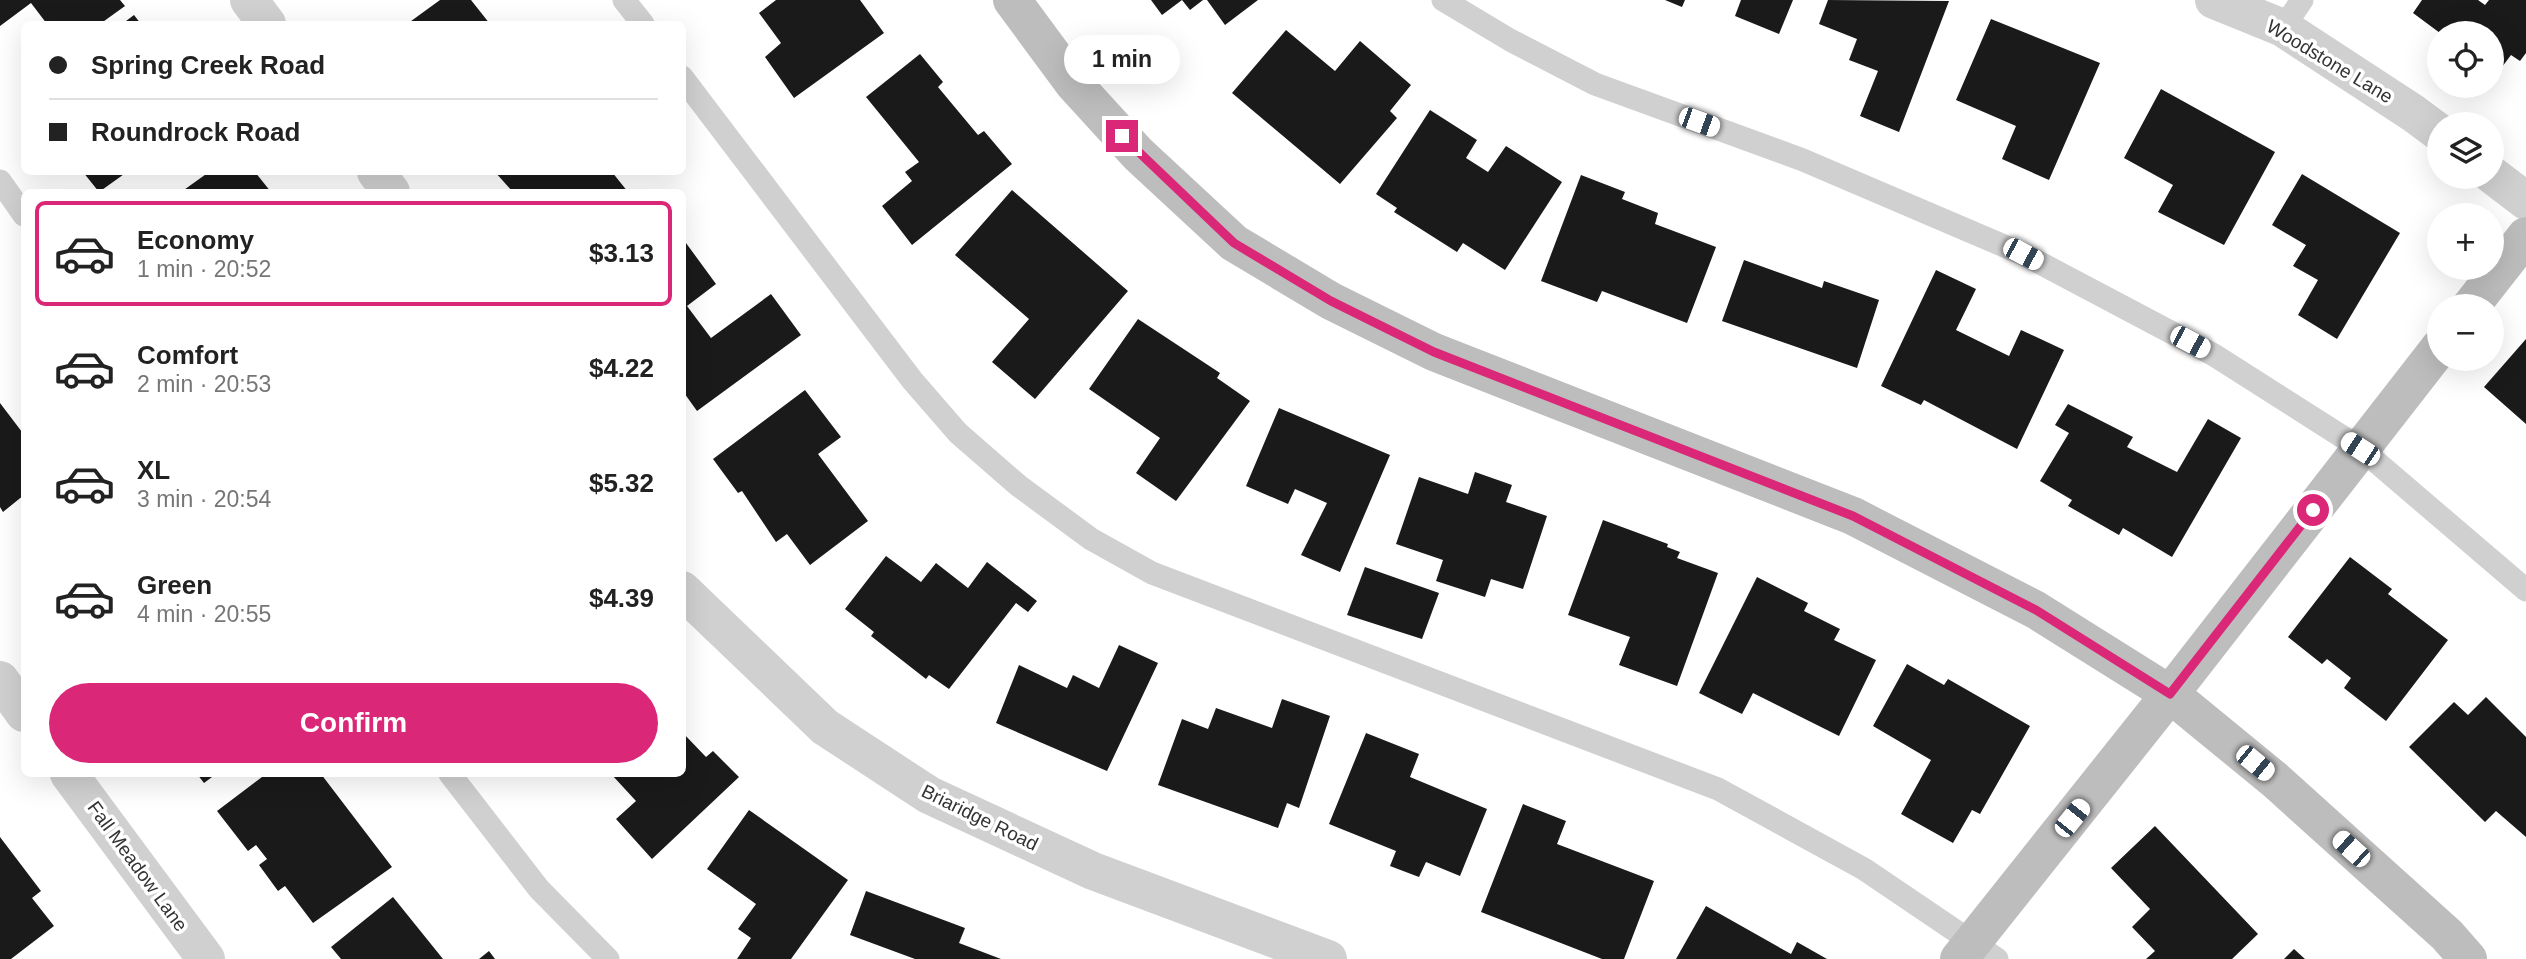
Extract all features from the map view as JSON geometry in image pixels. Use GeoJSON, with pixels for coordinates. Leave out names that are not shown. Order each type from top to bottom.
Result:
{"type":"FeatureCollection","features":[{"type":"Feature","properties":{"kind":"street"},"geometry":{"type":"LineString","coordinates":[[249,0],[265,21]]}},
{"type":"Feature","properties":{"kind":"street"},"geometry":{"type":"LineString","coordinates":[[1012,0],[1074,84],[1138,154],[1234,243],[1331,301],[1434,352],[1853,516],[2036,610],[2170,694],[2276,780],[2446,934],[2468,959]]}},
{"type":"Feature","properties":{"kind":"street","name":"Woodstone Lane"},"geometry":{"type":"LineString","coordinates":[[2214,0],[2292,14],[2427,123]]}},
{"type":"Feature","properties":{"kind":"street"},"geometry":{"type":"LineString","coordinates":[[2504,184],[2526,201]]}},
{"type":"Feature","properties":{"kind":"street"},"geometry":{"type":"LineString","coordinates":[[2480,294],[2526,236]]}},
{"type":"Feature","properties":{"kind":"street"},"geometry":{"type":"LineString","coordinates":[[1976,953],[2170,694],[2427,364]]}},
{"type":"Feature","properties":{"kind":"street","name":"Briaridge Road"},"geometry":{"type":"LineString","coordinates":[[686,594],[825,727],[929,795],[1093,871],[1328,959]]}},
{"type":"Feature","properties":{"kind":"street"},"geometry":{"type":"LineString","coordinates":[[0,680],[21,709]]}},
{"type":"Feature","properties":{"kind":"street","name":"Fall Meadow Lane"},"geometry":{"type":"LineString","coordinates":[[71,777],[206,959]]}},
{"type":"Feature","properties":{"kind":"lane"},"geometry":{"type":"LineString","coordinates":[[624,0],[641,21]]}},
{"type":"Feature","properties":{"kind":"lane"},"geometry":{"type":"LineString","coordinates":[[1443,0],[1510,40],[1595,84],[1803,160],[2023,254],[2214,355],[2360,449],[2526,590]]}},
{"type":"Feature","properties":{"kind":"lane"},"geometry":{"type":"LineString","coordinates":[[686,82],[912,380],[958,433],[1019,486],[1091,539],[1152,573],[1718,789],[1864,869],[1976,953]]}},
{"type":"Feature","properties":{"kind":"lane"},"geometry":{"type":"LineString","coordinates":[[0,181],[21,211]]}},
{"type":"Feature","properties":{"kind":"lane"},"geometry":{"type":"LineString","coordinates":[[452,777],[539,889],[608,959]]}},
{"type":"Feature","properties":{"kind":"building"},"geometry":{"type":"Polygon","coordinates":[[[0,0],[120,0],[125,6],[104,21],[45,21],[31,3],[0,26],[0,0]]]}},
{"type":"Feature","properties":{"kind":"building"},"geometry":{"type":"Polygon","coordinates":[[[440,0],[471,0],[488,21],[411,21],[440,0]]]}},
{"type":"Feature","properties":{"kind":"building"},"geometry":{"type":"Polygon","coordinates":[[[776,0],[860,0],[884,33],[794,98],[765,57],[781,43],[759,13],[776,0]]]}},
{"type":"Feature","properties":{"kind":"building"},"geometry":{"type":"Polygon","coordinates":[[[1151,0],[1182,0],[1162,15],[1151,0]]]}},
{"type":"Feature","properties":{"kind":"building"},"geometry":{"type":"Polygon","coordinates":[[[1182,0],[1203,0],[1190,10],[1182,0]]]}},
{"type":"Feature","properties":{"kind":"building"},"geometry":{"type":"Polygon","coordinates":[[[1207,0],[1258,0],[1225,25],[1207,0]]]}},
{"type":"Feature","properties":{"kind":"building"},"geometry":{"type":"Polygon","coordinates":[[[1665,0],[1685,0],[1682,7],[1665,0]]]}},
{"type":"Feature","properties":{"kind":"building"},"geometry":{"type":"Polygon","coordinates":[[[1741,0],[1793,0],[1779,34],[1735,16],[1741,0]]]}},
{"type":"Feature","properties":{"kind":"building"},"geometry":{"type":"Polygon","coordinates":[[[1828,0],[1949,1],[1899,132],[1860,116],[1878,71],[1849,60],[1857,39],[1819,24],[1828,0]]]}},
{"type":"Feature","properties":{"kind":"building"},"geometry":{"type":"Polygon","coordinates":[[[2422,0],[2478,0],[2485,5],[2489,0],[2526,0],[2526,53],[2520,61],[2511,55],[2504,64],[2504,21],[2427,21],[2427,23],[2413,13],[2422,0]]]}},
{"type":"Feature","properties":{"kind":"building"},"geometry":{"type":"Polygon","coordinates":[[[134,15],[139,21],[126,21],[134,15]]]}},
{"type":"Feature","properties":{"kind":"building"},"geometry":{"type":"Polygon","coordinates":[[[1991,19],[2100,63],[2049,180],[2002,159],[2016,126],[1956,100],[1991,19]]]}},
{"type":"Feature","properties":{"kind":"building"},"geometry":{"type":"Polygon","coordinates":[[[1286,30],[1335,71],[1360,41],[1411,85],[1390,111],[1397,118],[1340,184],[1232,93],[1286,30]]]}},
{"type":"Feature","properties":{"kind":"building"},"geometry":{"type":"Polygon","coordinates":[[[920,54],[943,82],[938,87],[978,135],[984,131],[1012,164],[912,245],[882,206],[912,181],[905,172],[919,162],[866,97],[920,54]]]}},
{"type":"Feature","properties":{"kind":"building"},"geometry":{"type":"Polygon","coordinates":[[[2161,89],[2275,152],[2224,245],[2158,212],[2173,185],[2124,158],[2161,89]]]}},
{"type":"Feature","properties":{"kind":"building"},"geometry":{"type":"Polygon","coordinates":[[[1430,110],[1477,140],[1466,158],[1488,172],[1506,146],[1562,182],[1505,270],[1463,243],[1457,252],[1394,212],[1397,208],[1376,194],[1430,110]]]}},
{"type":"Feature","properties":{"kind":"building"},"geometry":{"type":"Polygon","coordinates":[[[2302,174],[2400,233],[2337,339],[2298,315],[2318,280],[2293,266],[2306,245],[2272,225],[2302,174]]]}},
{"type":"Feature","properties":{"kind":"building"},"geometry":{"type":"Polygon","coordinates":[[[85,175],[123,175],[103,189],[97,189],[85,175]]]}},
{"type":"Feature","properties":{"kind":"building"},"geometry":{"type":"Polygon","coordinates":[[[205,175],[257,175],[269,189],[185,189],[205,175]]]}},
{"type":"Feature","properties":{"kind":"building"},"geometry":{"type":"Polygon","coordinates":[[[498,175],[614,175],[626,189],[510,189],[498,175]]]}},
{"type":"Feature","properties":{"kind":"building"},"geometry":{"type":"Polygon","coordinates":[[[1581,175],[1625,192],[1622,199],[1658,213],[1655,224],[1716,247],[1687,323],[1602,291],[1597,302],[1541,281],[1581,175]]]}},
{"type":"Feature","properties":{"kind":"building"},"geometry":{"type":"Polygon","coordinates":[[[1012,190],[1128,291],[1035,399],[992,362],[1029,319],[955,255],[1012,190]]]}},
{"type":"Feature","properties":{"kind":"building"},"geometry":{"type":"Polygon","coordinates":[[[686,243],[716,284],[687,306],[711,338],[771,294],[801,335],[697,411],[686,396],[686,243]]]}},
{"type":"Feature","properties":{"kind":"building"},"geometry":{"type":"Polygon","coordinates":[[[1744,260],[1822,288],[1824,281],[1879,300],[1857,368],[1722,321],[1744,260]]]}},
{"type":"Feature","properties":{"kind":"building"},"geometry":{"type":"Polygon","coordinates":[[[1936,270],[1976,289],[1956,330],[2009,356],[2021,330],[2064,350],[2017,449],[1924,400],[1921,405],[1881,386],[1936,270]]]}},
{"type":"Feature","properties":{"kind":"building"},"geometry":{"type":"Polygon","coordinates":[[[1138,319],[1220,373],[1217,378],[1250,401],[1176,501],[1136,473],[1160,438],[1089,389],[1138,319]]]}},
{"type":"Feature","properties":{"kind":"building"},"geometry":{"type":"Polygon","coordinates":[[[2526,339],[2526,424],[2484,387],[2498,371],[2504,371],[2504,364],[2526,339]]]}},
{"type":"Feature","properties":{"kind":"building"},"geometry":{"type":"Polygon","coordinates":[[[805,390],[841,437],[818,454],[868,521],[810,565],[787,534],[776,542],[742,491],[738,493],[713,459],[805,390]]]}},
{"type":"Feature","properties":{"kind":"building"},"geometry":{"type":"Polygon","coordinates":[[[0,403],[21,431],[21,497],[3,512],[0,507],[0,403]]]}},
{"type":"Feature","properties":{"kind":"building"},"geometry":{"type":"Polygon","coordinates":[[[2068,404],[2133,437],[2127,447],[2177,472],[2208,419],[2241,438],[2172,557],[2123,528],[2119,535],[2068,506],[2072,500],[2040,481],[2069,433],[2055,425],[2068,404]]]}},
{"type":"Feature","properties":{"kind":"building"},"geometry":{"type":"Polygon","coordinates":[[[1279,408],[1390,455],[1340,572],[1301,555],[1327,503],[1295,489],[1288,504],[1246,486],[1279,408]]]}},
{"type":"Feature","properties":{"kind":"building"},"geometry":{"type":"Polygon","coordinates":[[[1475,472],[1512,485],[1506,502],[1547,516],[1523,589],[1491,579],[1485,597],[1436,581],[1443,560],[1396,544],[1419,477],[1468,494],[1475,472]]]}},
{"type":"Feature","properties":{"kind":"building"},"geometry":{"type":"Polygon","coordinates":[[[1603,520],[1668,544],[1667,547],[1680,552],[1677,558],[1718,573],[1677,686],[1619,665],[1630,637],[1568,615],[1603,520]]]}},
{"type":"Feature","properties":{"kind":"building"},"geometry":{"type":"Polygon","coordinates":[[[886,556],[921,582],[936,563],[968,588],[987,562],[1037,601],[1028,612],[1016,603],[949,689],[929,675],[926,679],[871,636],[874,632],[845,609],[886,556]]]}},
{"type":"Feature","properties":{"kind":"building"},"geometry":{"type":"Polygon","coordinates":[[[2350,557],[2392,589],[2388,594],[2448,640],[2386,721],[2344,688],[2351,678],[2327,659],[2322,664],[2288,637],[2350,557]]]}},
{"type":"Feature","properties":{"kind":"building"},"geometry":{"type":"Polygon","coordinates":[[[1365,567],[1439,593],[1422,639],[1347,615],[1365,567]]]}},
{"type":"Feature","properties":{"kind":"building"},"geometry":{"type":"Polygon","coordinates":[[[1757,577],[1808,603],[1804,611],[1840,629],[1834,640],[1876,660],[1839,736],[1753,693],[1742,714],[1699,693],[1757,577]]]}},
{"type":"Feature","properties":{"kind":"building"},"geometry":{"type":"Polygon","coordinates":[[[1119,645],[1158,663],[1107,771],[996,723],[1019,665],[1067,688],[1073,675],[1099,688],[1119,645]]]}},
{"type":"Feature","properties":{"kind":"building"},"geometry":{"type":"Polygon","coordinates":[[[1907,664],[1944,685],[1948,679],[2030,726],[1980,814],[1972,810],[1953,843],[1901,814],[1931,760],[1873,726],[1907,664]]]}},
{"type":"Feature","properties":{"kind":"building"},"geometry":{"type":"Polygon","coordinates":[[[2486,697],[2526,737],[2526,837],[2496,811],[2485,822],[2409,747],[2454,702],[2468,715],[2486,697]]]}},
{"type":"Feature","properties":{"kind":"building"},"geometry":{"type":"Polygon","coordinates":[[[1282,699],[1330,716],[1299,808],[1287,803],[1278,828],[1158,785],[1182,719],[1208,729],[1216,708],[1272,728],[1282,699]]]}},
{"type":"Feature","properties":{"kind":"building"},"geometry":{"type":"Polygon","coordinates":[[[1366,733],[1419,754],[1410,777],[1487,809],[1460,876],[1426,862],[1419,877],[1390,866],[1396,851],[1329,824],[1366,733]]]}},
{"type":"Feature","properties":{"kind":"building"},"geometry":{"type":"Polygon","coordinates":[[[686,736],[706,757],[713,751],[739,777],[652,859],[616,819],[636,801],[614,777],[686,777],[686,736]]]}},
{"type":"Feature","properties":{"kind":"building"},"geometry":{"type":"Polygon","coordinates":[[[199,777],[212,777],[204,783],[199,777]]]}},
{"type":"Feature","properties":{"kind":"building"},"geometry":{"type":"Polygon","coordinates":[[[262,777],[323,777],[392,867],[313,923],[285,886],[278,891],[259,865],[267,859],[256,845],[248,851],[217,811],[262,777]]]}},
{"type":"Feature","properties":{"kind":"building"},"geometry":{"type":"Polygon","coordinates":[[[1523,804],[1566,821],[1557,844],[1654,881],[1624,959],[1602,959],[1481,912],[1523,804]]]}},
{"type":"Feature","properties":{"kind":"building"},"geometry":{"type":"Polygon","coordinates":[[[749,810],[848,880],[791,959],[737,959],[751,938],[738,929],[756,904],[707,869],[749,810]]]}},
{"type":"Feature","properties":{"kind":"building"},"geometry":{"type":"Polygon","coordinates":[[[2155,826],[2258,934],[2232,959],[2146,959],[2155,951],[2132,927],[2150,909],[2111,868],[2155,826]]]}},
{"type":"Feature","properties":{"kind":"building"},"geometry":{"type":"Polygon","coordinates":[[[0,837],[41,891],[32,898],[54,926],[11,959],[0,959],[0,837]]]}},
{"type":"Feature","properties":{"kind":"building"},"geometry":{"type":"Polygon","coordinates":[[[866,891],[965,928],[959,943],[1001,959],[915,959],[850,935],[866,891]]]}},
{"type":"Feature","properties":{"kind":"building"},"geometry":{"type":"Polygon","coordinates":[[[393,897],[443,959],[341,959],[331,947],[393,897]]]}},
{"type":"Feature","properties":{"kind":"building"},"geometry":{"type":"Polygon","coordinates":[[[1706,906],[1791,954],[1797,942],[1827,959],[1676,959],[1706,906]]]}},
{"type":"Feature","properties":{"kind":"building"},"geometry":{"type":"Polygon","coordinates":[[[2294,949],[2305,959],[2284,959],[2294,949]]]}},
{"type":"Feature","properties":{"kind":"building"},"geometry":{"type":"Polygon","coordinates":[[[489,951],[495,959],[479,959],[489,951]]]}},
{"type":"Feature","properties":{"kind":"route"},"geometry":{"type":"LineString","coordinates":[[1122,136],[1234,243],[1331,301],[1434,352],[1853,516],[2036,610],[2170,694],[2313,510]]}}]}
